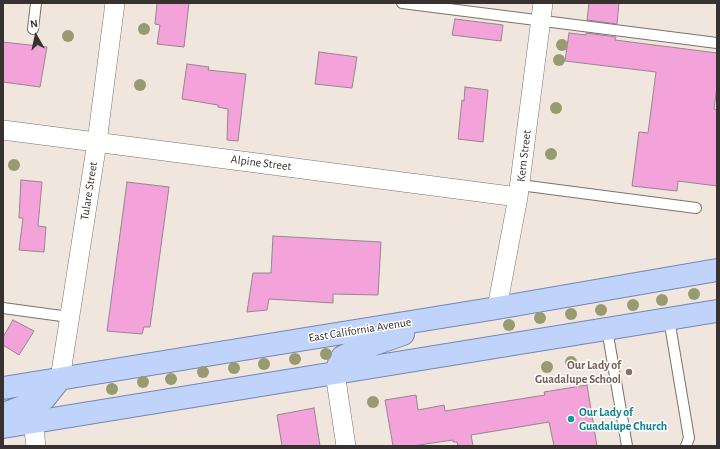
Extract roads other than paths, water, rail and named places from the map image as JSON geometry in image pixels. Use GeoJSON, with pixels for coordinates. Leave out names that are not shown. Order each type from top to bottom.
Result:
{"type":"FeatureCollection","features":[{"type":"Feature","properties":{"kind":"main road","name":"East California Avenue"},"geometry":{"type":"LineString","coordinates":[[3,388],[461,314],[717,270]]}},
{"type":"Feature","properties":{"kind":"main road"},"geometry":{"type":"LineString","coordinates":[[3,427],[717,311]]}},
{"type":"Feature","properties":{"kind":"main road"},"geometry":{"type":"LineString","coordinates":[[335,373],[342,357],[360,349],[461,314]]}},
{"type":"Feature","properties":{"kind":"main road"},"geometry":{"type":"LineString","coordinates":[[3,414],[44,399],[60,379]]}},
{"type":"Feature","properties":{"kind":"street","name":"Tulare Street"},"geometry":{"type":"LineString","coordinates":[[60,379],[97,142],[115,3]]}},
{"type":"Feature","properties":{"kind":"street","name":"Kern Street"},"geometry":{"type":"LineString","coordinates":[[497,308],[519,191],[542,12]]}},
{"type":"Feature","properties":{"kind":"street","name":"Alpine Street"},"geometry":{"type":"LineString","coordinates":[[3,130],[519,191]]}},
{"type":"Feature","properties":{"kind":"street"},"geometry":{"type":"LineString","coordinates":[[335,373],[346,446]]}},
{"type":"Feature","properties":{"kind":"street"},"geometry":{"type":"LineString","coordinates":[[33,422],[36,446]]}},
{"type":"Feature","properties":{"kind":"lane"},"geometry":{"type":"LineString","coordinates":[[33,29],[36,3]]}},
{"type":"Feature","properties":{"kind":"lane"},"geometry":{"type":"LineString","coordinates":[[402,3],[542,12],[717,43]]}},
{"type":"Feature","properties":{"kind":"lane"},"geometry":{"type":"LineString","coordinates":[[519,191],[696,208]]}},
{"type":"Feature","properties":{"kind":"lane"},"geometry":{"type":"LineString","coordinates":[[3,308],[70,317]]}},
{"type":"Feature","properties":{"kind":"lane"},"geometry":{"type":"LineString","coordinates":[[669,319],[688,442]]}},
{"type":"Feature","properties":{"kind":"lane"},"geometry":{"type":"LineString","coordinates":[[607,329],[627,446]]}},
{"type":"Feature","properties":{"kind":"place","name":"Our Lady of Guadalupe School"},"geometry":{"type":"Point","coordinates":[629,372]}},
{"type":"Feature","properties":{"kind":"place","name":"Our Lady of Guadalupe Church"},"geometry":{"type":"Point","coordinates":[571,419]}}]}
